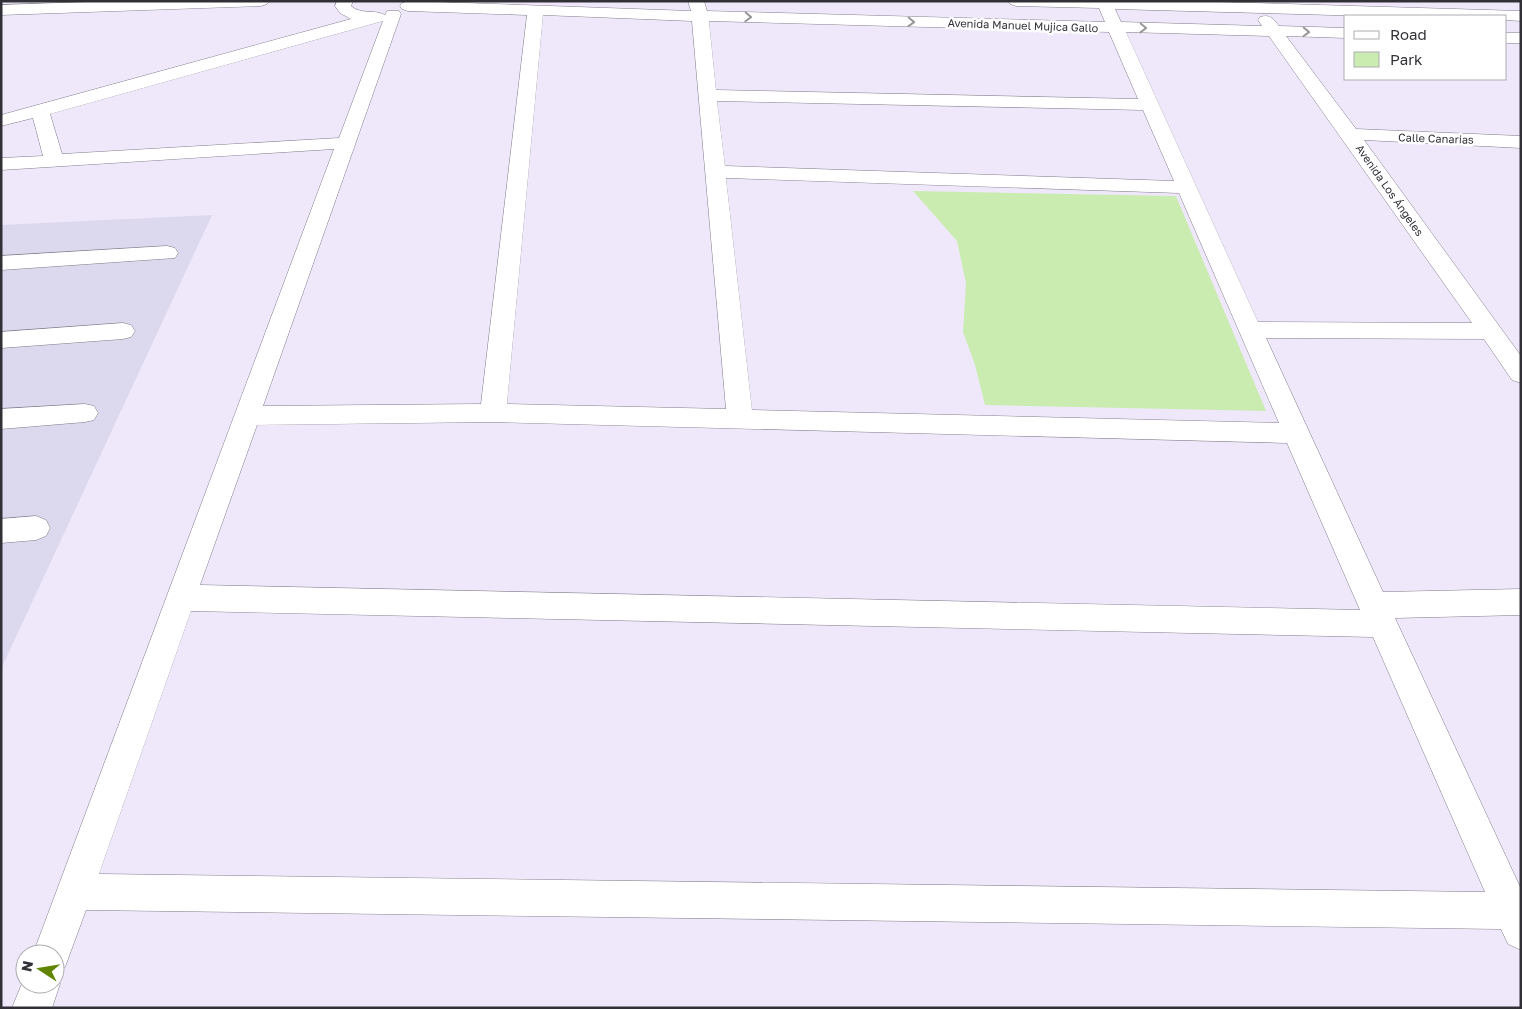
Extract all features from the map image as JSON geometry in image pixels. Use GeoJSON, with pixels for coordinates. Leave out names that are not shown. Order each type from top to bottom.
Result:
{"type":"FeatureCollection","features":[{"type":"Feature","properties":{"kind":"street"},"geometry":{"type":"LineString","coordinates":[[13,7],[261,1]]}},
{"type":"Feature","properties":{"kind":"street"},"geometry":{"type":"LineString","coordinates":[[345,1],[343,6],[345,11],[352,14],[397,9]]}},
{"type":"Feature","properties":{"kind":"street","name":"Avenida Manuel Mujica Gallo"},"geometry":{"type":"LineString","coordinates":[[1016,1],[1478,15]]}},
{"type":"Feature","properties":{"kind":"street"},"geometry":{"type":"LineString","coordinates":[[1467,1],[1478,15]]}},
{"type":"Feature","properties":{"kind":"street"},"geometry":{"type":"LineString","coordinates":[[74,892],[1516,921],[1105,4]]}},
{"type":"Feature","properties":{"kind":"street","name":"Avenida Los Ángeles"},"geometry":{"type":"LineString","coordinates":[[1257,8],[1350,134],[1490,332],[1518,367]]}},
{"type":"Feature","properties":{"kind":"street"},"geometry":{"type":"LineString","coordinates":[[1,121],[341,28],[397,9]]}},
{"type":"Feature","properties":{"kind":"street"},"geometry":{"type":"LineString","coordinates":[[56,944],[346,143],[397,9]]}},
{"type":"Feature","properties":{"kind":"street","name":"Avenida Manuel Mujica Gallo"},"geometry":{"type":"LineString","coordinates":[[397,9],[698,9],[1116,27],[1344,33]]}},
{"type":"Feature","properties":{"kind":"street"},"geometry":{"type":"LineString","coordinates":[[698,9],[740,419]]}},
{"type":"Feature","properties":{"kind":"street"},"geometry":{"type":"LineString","coordinates":[[493,413],[536,10]]}},
{"type":"Feature","properties":{"kind":"street","name":"Avenida Manuel Mujica Gallo"},"geometry":{"type":"LineString","coordinates":[[1507,16],[1521,16]]}},
{"type":"Feature","properties":{"kind":"street"},"geometry":{"type":"LineString","coordinates":[[1507,38],[1521,38]]}},
{"type":"Feature","properties":{"kind":"street"},"geometry":{"type":"LineString","coordinates":[[708,95],[1150,105]]}},
{"type":"Feature","properties":{"kind":"street"},"geometry":{"type":"LineString","coordinates":[[1,107],[72,102]]}},
{"type":"Feature","properties":{"kind":"street"},"geometry":{"type":"LineString","coordinates":[[40,111],[54,160]]}},
{"type":"Feature","properties":{"kind":"street","name":"Calle Canarias"},"geometry":{"type":"LineString","coordinates":[[1350,134],[1521,142]]}},
{"type":"Feature","properties":{"kind":"street"},"geometry":{"type":"LineString","coordinates":[[1,164],[346,143]]}},
{"type":"Feature","properties":{"kind":"street"},"geometry":{"type":"LineString","coordinates":[[715,172],[1187,187]]}},
{"type":"Feature","properties":{"kind":"street"},"geometry":{"type":"LineString","coordinates":[[1,263],[167,253]]}},
{"type":"Feature","properties":{"kind":"street"},"geometry":{"type":"LineString","coordinates":[[1,340],[123,330]]}},
{"type":"Feature","properties":{"kind":"street"},"geometry":{"type":"LineString","coordinates":[[1250,330],[1490,332]]}},
{"type":"Feature","properties":{"kind":"street"},"geometry":{"type":"LineString","coordinates":[[1,419],[85,413]]}},
{"type":"Feature","properties":{"kind":"street"},"geometry":{"type":"LineString","coordinates":[[247,416],[493,413],[1296,433]]}},
{"type":"Feature","properties":{"kind":"street"},"geometry":{"type":"LineString","coordinates":[[1,531],[36,528]]}},
{"type":"Feature","properties":{"kind":"street"},"geometry":{"type":"LineString","coordinates":[[181,598],[1378,615],[1521,602]]}},
{"type":"Feature","properties":{"kind":"street"},"geometry":{"type":"LineString","coordinates":[[32,1008],[37,994]]}},
{"type":"Feature","properties":{"kind":"shaded area"},"geometry":{"type":"Polygon","coordinates":[[[212,215],[1,669],[1,225],[212,215]]]}},
{"type":"Feature","properties":{"kind":"green space"},"geometry":{"type":"Polygon","coordinates":[[[913,191],[1176,196],[1266,411],[985,405],[975,365],[963,332],[966,283],[957,241],[913,191]]]}}]}
